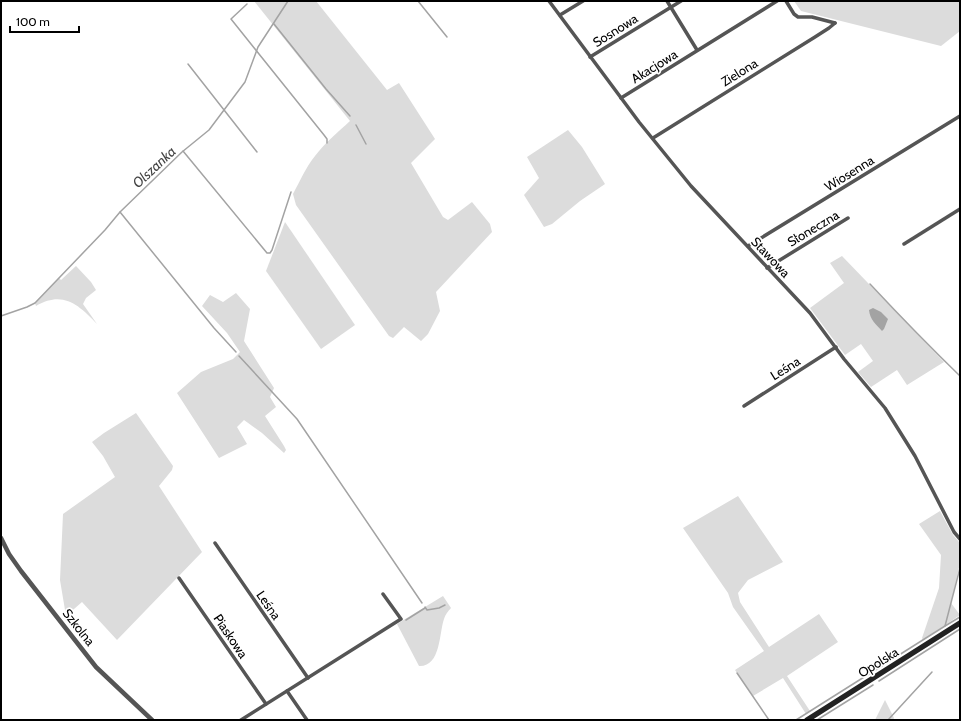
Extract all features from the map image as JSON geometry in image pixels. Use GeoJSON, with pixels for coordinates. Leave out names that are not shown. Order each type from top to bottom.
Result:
{"type":"FeatureCollection","features":[{"type":"Feature","properties":{"kind":"main road","name":"Opolska"},"geometry":{"type":"LineString","coordinates":[[807,720],[960,624]]}},
{"type":"Feature","properties":{"kind":"street","name":"Stawowa"},"geometry":{"type":"LineString","coordinates":[[549,1],[621,98],[691,186],[810,313],[885,408],[909,447],[954,532],[960,539]]}},
{"type":"Feature","properties":{"kind":"street"},"geometry":{"type":"LineString","coordinates":[[560,15],[583,1]]}},
{"type":"Feature","properties":{"kind":"street"},"geometry":{"type":"LineString","coordinates":[[667,1],[671,8]]}},
{"type":"Feature","properties":{"kind":"street","name":"Sosnowa"},"geometry":{"type":"LineString","coordinates":[[590,57],[682,1]]}},
{"type":"Feature","properties":{"kind":"street","name":"Akacjowa"},"geometry":{"type":"LineString","coordinates":[[621,98],[776,1]]}},
{"type":"Feature","properties":{"kind":"street","name":"Zielona"},"geometry":{"type":"LineString","coordinates":[[653,138],[830,28],[835,22],[812,17],[798,17],[794,14],[786,1]]}},
{"type":"Feature","properties":{"kind":"street","name":"Akacjowa"},"geometry":{"type":"LineString","coordinates":[[671,8],[697,50]]}},
{"type":"Feature","properties":{"kind":"street","name":"Wiosenna"},"geometry":{"type":"LineString","coordinates":[[748,246],[960,116]]}},
{"type":"Feature","properties":{"kind":"street"},"geometry":{"type":"LineString","coordinates":[[904,244],[960,209]]}},
{"type":"Feature","properties":{"kind":"street","name":"Słoneczna"},"geometry":{"type":"LineString","coordinates":[[767,268],[848,218]]}},
{"type":"Feature","properties":{"kind":"street","name":"Leśna"},"geometry":{"type":"LineString","coordinates":[[744,406],[836,347]]}},
{"type":"Feature","properties":{"kind":"street","name":"Szkolna"},"geometry":{"type":"LineString","coordinates":[[1,538],[9,554],[21,571],[96,667],[152,720]]}},
{"type":"Feature","properties":{"kind":"street","name":"Leśna"},"geometry":{"type":"LineString","coordinates":[[215,543],[308,678]]}},
{"type":"Feature","properties":{"kind":"street","name":"Piaskowa"},"geometry":{"type":"LineString","coordinates":[[179,578],[266,704]]}},
{"type":"Feature","properties":{"kind":"street"},"geometry":{"type":"LineString","coordinates":[[244,719],[401,619],[383,594]]}},
{"type":"Feature","properties":{"kind":"street"},"geometry":{"type":"LineString","coordinates":[[287,691],[307,720]]}},
{"type":"Feature","properties":{"kind":"shaded area"},"geometry":{"type":"Polygon","coordinates":[[[254,1],[316,1],[387,90],[399,83],[435,139],[411,163],[443,217],[448,220],[472,202],[490,224],[492,232],[436,292],[440,311],[428,334],[421,341],[404,327],[393,338],[389,336],[296,205],[293,194],[303,174],[315,156],[350,121],[254,1]]]}},
{"type":"Feature","properties":{"kind":"shaded area"},"geometry":{"type":"Polygon","coordinates":[[[794,1],[960,1],[960,31],[941,46],[801,11],[794,1]]]}},
{"type":"Feature","properties":{"kind":"shaded area"},"geometry":{"type":"Polygon","coordinates":[[[568,130],[582,147],[605,184],[580,201],[552,224],[544,227],[524,195],[539,178],[527,157],[568,130]]]}},
{"type":"Feature","properties":{"kind":"shaded area"},"geometry":{"type":"Polygon","coordinates":[[[285,222],[355,325],[321,349],[266,271],[285,222]]]}},
{"type":"Feature","properties":{"kind":"shaded area"},"geometry":{"type":"Polygon","coordinates":[[[842,256],[944,362],[907,385],[897,370],[871,387],[858,372],[873,361],[861,344],[845,355],[810,308],[844,283],[830,263],[842,256]]]}},
{"type":"Feature","properties":{"kind":"shaded area"},"geometry":{"type":"Polygon","coordinates":[[[76,266],[91,282],[96,290],[86,298],[83,304],[97,324],[84,311],[70,302],[54,299],[36,306],[35,303],[59,278],[61,280],[76,266]]]}},
{"type":"Feature","properties":{"kind":"shaded area"},"geometry":{"type":"Polygon","coordinates":[[[236,293],[250,309],[244,341],[274,388],[270,397],[276,407],[265,416],[284,446],[286,450],[284,453],[262,433],[244,420],[237,427],[247,444],[219,458],[177,393],[201,372],[233,359],[240,352],[227,333],[202,306],[210,295],[223,302],[236,293]]]}},
{"type":"Feature","properties":{"kind":"shaded area"},"geometry":{"type":"Polygon","coordinates":[[[873,308],[881,312],[888,319],[882,331],[871,317],[869,310],[873,308]]]}},
{"type":"Feature","properties":{"kind":"shaded area"},"geometry":{"type":"Polygon","coordinates":[[[136,413],[173,466],[172,470],[159,486],[202,552],[117,640],[82,602],[66,616],[60,580],[63,514],[115,477],[103,456],[92,442],[136,413]]]}},
{"type":"Feature","properties":{"kind":"shaded area"},"geometry":{"type":"Polygon","coordinates":[[[738,496],[783,562],[748,580],[738,593],[740,602],[769,647],[819,614],[838,642],[787,676],[810,711],[806,714],[783,678],[753,696],[735,670],[764,651],[733,607],[728,593],[683,528],[738,496]]]}},
{"type":"Feature","properties":{"kind":"shaded area"},"geometry":{"type":"Polygon","coordinates":[[[940,511],[953,535],[960,543],[960,563],[951,603],[960,615],[923,640],[922,638],[939,588],[941,555],[919,524],[940,511]]]}},
{"type":"Feature","properties":{"kind":"shaded area"},"geometry":{"type":"Polygon","coordinates":[[[443,596],[451,608],[444,618],[438,648],[431,661],[426,665],[419,666],[397,624],[443,596]]]}},
{"type":"Feature","properties":{"kind":"shaded area"},"geometry":{"type":"Polygon","coordinates":[[[885,700],[894,718],[893,720],[875,720],[885,700]]]}},
{"type":"Feature","properties":{"kind":"waterway","name":"Olszanka"},"geometry":{"type":"LineString","coordinates":[[1,316],[35,303],[105,230],[120,212],[182,152],[209,130],[245,82],[258,47],[288,1]]}},
{"type":"Feature","properties":{"kind":"waterway"},"geometry":{"type":"LineString","coordinates":[[418,1],[447,37]]}},
{"type":"Feature","properties":{"kind":"waterway"},"geometry":{"type":"LineString","coordinates":[[247,4],[231,19],[324,135],[327,139],[327,143]]}},
{"type":"Feature","properties":{"kind":"waterway"},"geometry":{"type":"LineString","coordinates":[[274,24],[326,89],[350,116]]}},
{"type":"Feature","properties":{"kind":"waterway","name":"Olszanka"},"geometry":{"type":"LineString","coordinates":[[188,64],[257,152]]}},
{"type":"Feature","properties":{"kind":"waterway"},"geometry":{"type":"LineString","coordinates":[[356,125],[366,144]]}},
{"type":"Feature","properties":{"kind":"waterway"},"geometry":{"type":"LineString","coordinates":[[183,151],[267,253],[270,253],[272,250],[291,192]]}},
{"type":"Feature","properties":{"kind":"waterway"},"geometry":{"type":"LineString","coordinates":[[120,212],[214,328],[236,352]]}},
{"type":"Feature","properties":{"kind":"waterway"},"geometry":{"type":"LineString","coordinates":[[870,284],[960,376]]}},
{"type":"Feature","properties":{"kind":"waterway"},"geometry":{"type":"LineString","coordinates":[[239,356],[297,419],[422,603]]}},
{"type":"Feature","properties":{"kind":"waterway"},"geometry":{"type":"LineString","coordinates":[[796,720],[945,626],[960,568]]}},
{"type":"Feature","properties":{"kind":"waterway"},"geometry":{"type":"LineString","coordinates":[[425,607],[427,610],[439,608],[445,605]]}},
{"type":"Feature","properties":{"kind":"waterway"},"geometry":{"type":"LineString","coordinates":[[406,620],[425,608]]}},
{"type":"Feature","properties":{"kind":"waterway"},"geometry":{"type":"LineString","coordinates":[[945,626],[960,617]]}},
{"type":"Feature","properties":{"kind":"waterway"},"geometry":{"type":"LineString","coordinates":[[879,681],[960,629]]}},
{"type":"Feature","properties":{"kind":"waterway"},"geometry":{"type":"LineString","coordinates":[[888,720],[932,672]]}},
{"type":"Feature","properties":{"kind":"waterway"},"geometry":{"type":"LineString","coordinates":[[737,673],[769,720]]}},
{"type":"Feature","properties":{"kind":"waterway"},"geometry":{"type":"LineString","coordinates":[[817,720],[873,685]]}}]}
